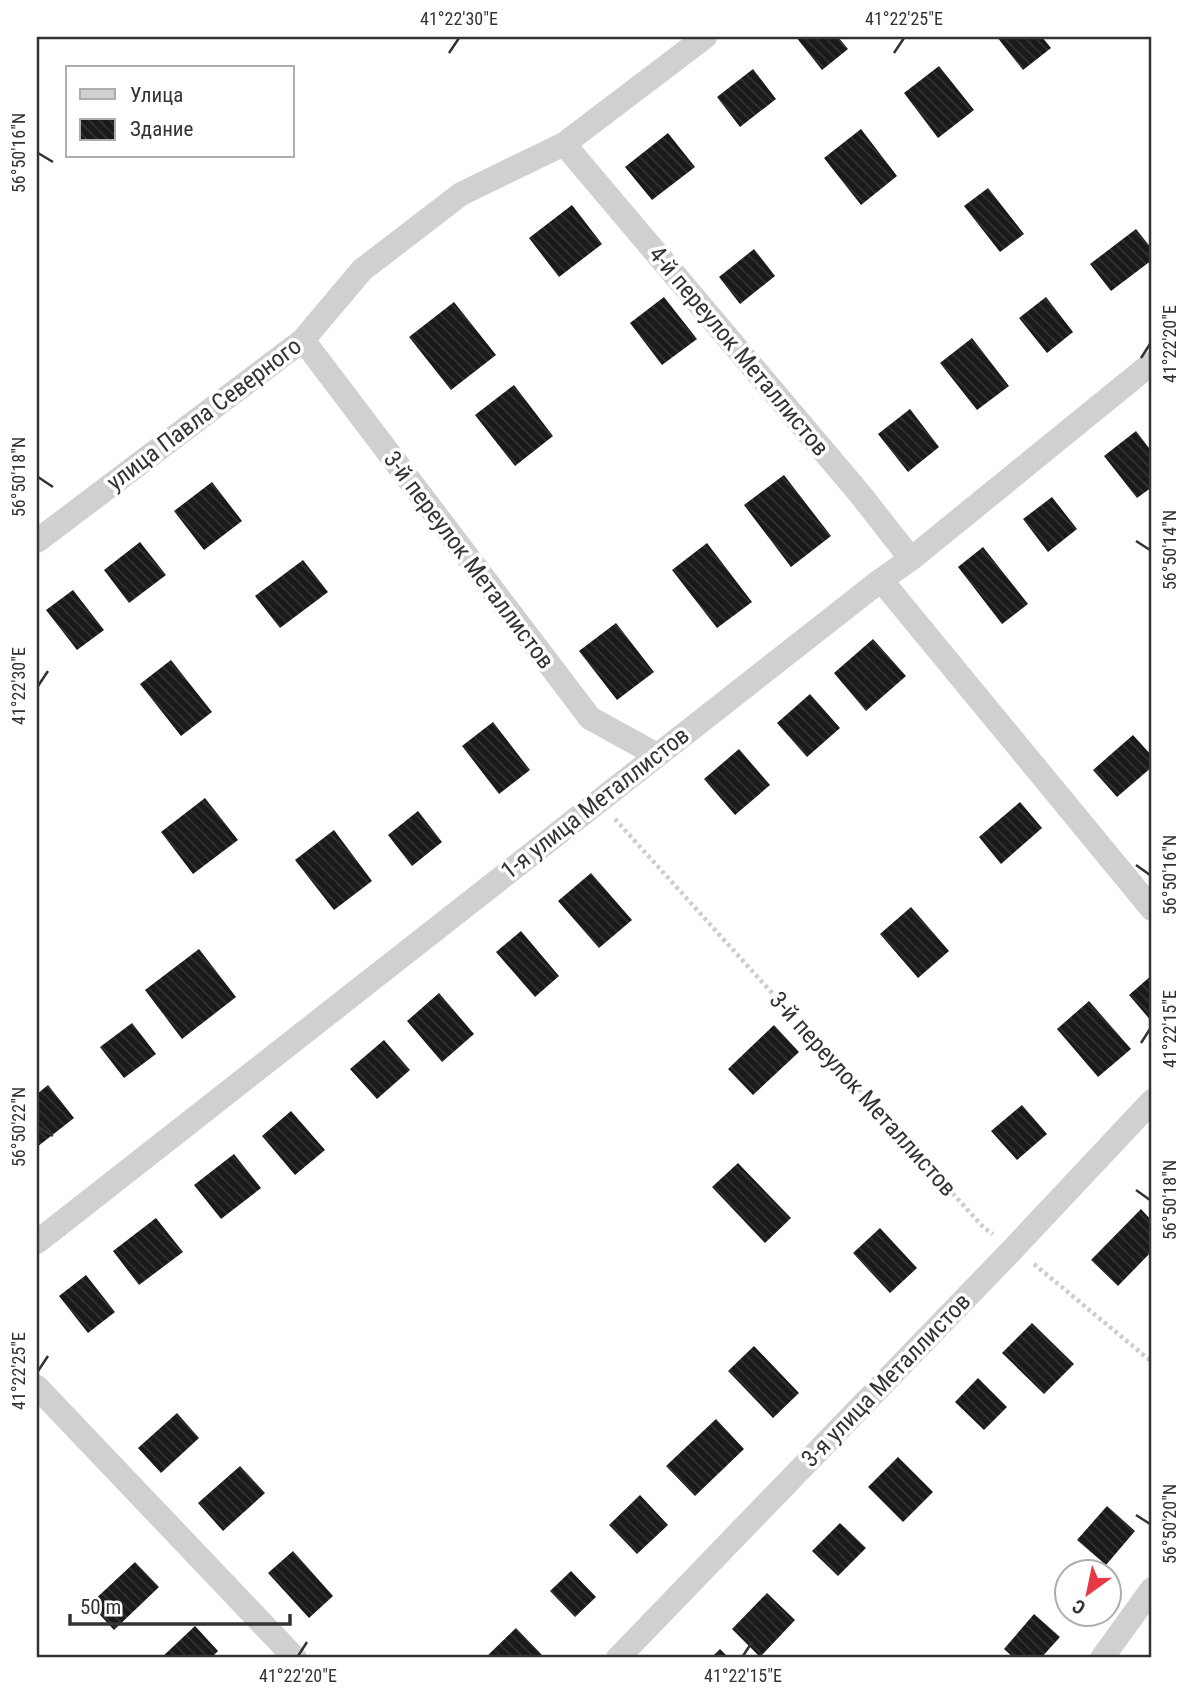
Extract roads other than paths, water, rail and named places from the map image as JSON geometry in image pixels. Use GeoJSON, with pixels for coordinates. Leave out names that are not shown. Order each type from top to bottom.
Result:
{"type":"FeatureCollection","features":[{"type":"Feature","properties":{"kind":"street","name":"улица Павла Северного"},"geometry":{"type":"LineString","coordinates":[[37,541],[303,340],[362,270],[461,194],[564,144],[705,37]]}},
{"type":"Feature","properties":{"kind":"street","name":"4-й переулок Металлистов"},"geometry":{"type":"LineString","coordinates":[[564,144],[860,494],[911,559]]}},
{"type":"Feature","properties":{"kind":"street","name":"3-й переулок Металлистов"},"geometry":{"type":"LineString","coordinates":[[303,340],[590,718],[657,755]]}},
{"type":"Feature","properties":{"kind":"street","name":"1-я улица Металлистов"},"geometry":{"type":"LineString","coordinates":[[37,1242],[911,559],[1152,363]]}},
{"type":"Feature","properties":{"kind":"street"},"geometry":{"type":"LineString","coordinates":[[881,580],[1152,909]]}},
{"type":"Feature","properties":{"kind":"street","name":"3-я улица Металлистов"},"geometry":{"type":"LineString","coordinates":[[618,1658],[1014,1248],[1152,1101]]}},
{"type":"Feature","properties":{"kind":"street"},"geometry":{"type":"LineString","coordinates":[[37,1387],[295,1658]]}},
{"type":"Feature","properties":{"kind":"street"},"geometry":{"type":"LineString","coordinates":[[1102,1658],[1152,1589]]}}]}
